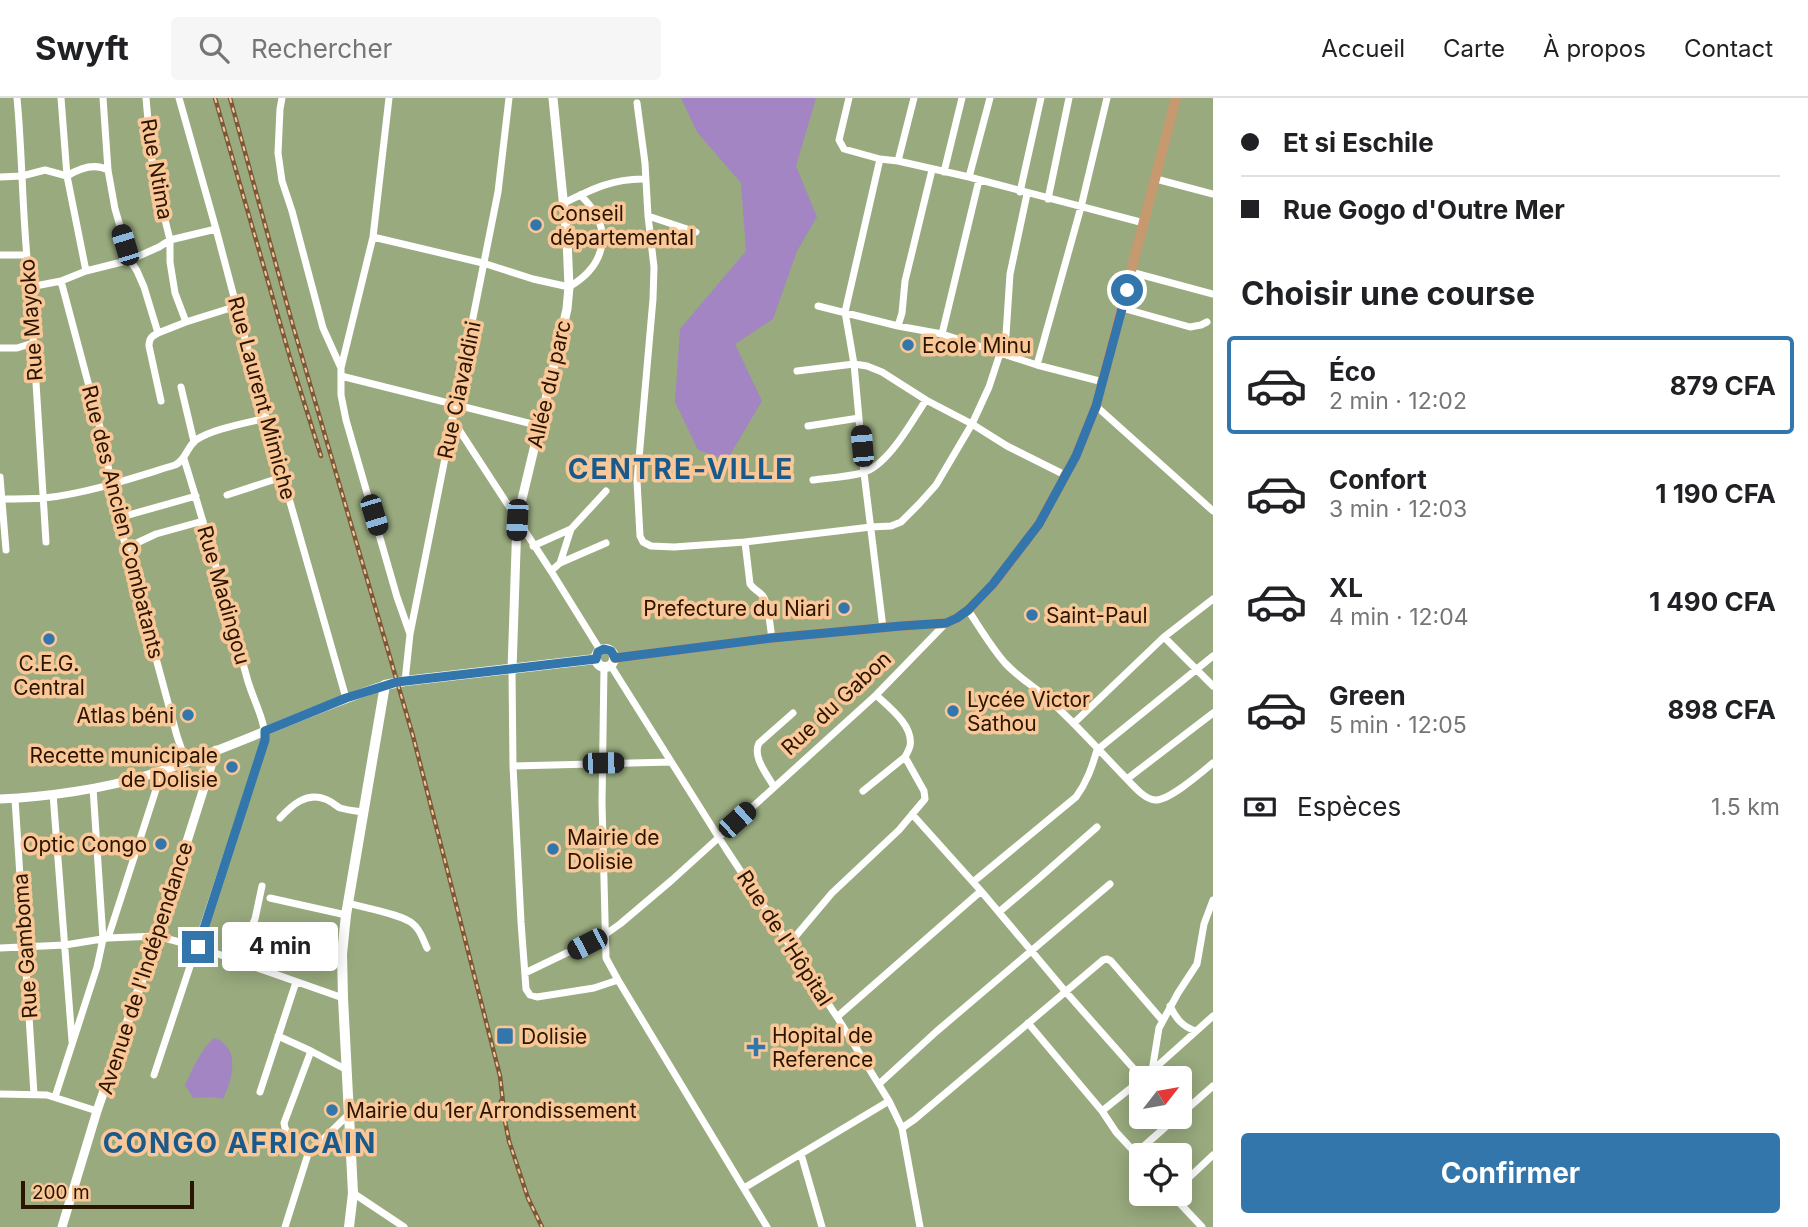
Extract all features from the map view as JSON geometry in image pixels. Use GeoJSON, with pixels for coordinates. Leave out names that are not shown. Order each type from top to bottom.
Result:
{"type":"FeatureCollection","features":[{"type":"Feature","properties":{"kind":"highway","name":"Rue du Gabon"},"geometry":{"type":"LineString","coordinates":[[946,623],[968,610],[993,584],[1039,524],[1080,445],[1103,382],[1176,98]]}},
{"type":"Feature","properties":{"kind":"highway"},"geometry":{"type":"LineString","coordinates":[[610,664],[772,638],[946,623]]}},
{"type":"Feature","properties":{"kind":"main road"},"geometry":{"type":"LineString","coordinates":[[349,1227],[353,1193],[342,954],[346,915],[385,685],[512,670],[598,655],[608,649],[614,654],[610,664],[599,665],[598,655]]}},
{"type":"Feature","properties":{"kind":"street","name":"Rue Mayoko"},"geometry":{"type":"LineString","coordinates":[[17,98],[46,542]]}},
{"type":"Feature","properties":{"kind":"street"},"geometry":{"type":"LineString","coordinates":[[61,98],[67,176],[86,271]]}},
{"type":"Feature","properties":{"kind":"street"},"geometry":{"type":"LineString","coordinates":[[103,98],[108,170],[115,209],[130,260],[138,271],[158,333]]}},
{"type":"Feature","properties":{"kind":"street","name":"Rue Ntima"},"geometry":{"type":"LineString","coordinates":[[146,98],[151,155],[170,240],[175,293],[186,322]]}},
{"type":"Feature","properties":{"kind":"street","name":"Rue Laurent Mimiche"},"geometry":{"type":"LineString","coordinates":[[179,98],[265,418],[346,698]]}},
{"type":"Feature","properties":{"kind":"street"},"geometry":{"type":"LineString","coordinates":[[282,98],[278,153],[282,181],[323,328],[341,372]]}},
{"type":"Feature","properties":{"kind":"street"},"geometry":{"type":"LineString","coordinates":[[389,98],[373,237],[341,372],[341,395],[397,597],[410,634]]}},
{"type":"Feature","properties":{"kind":"street","name":"Rue Ciavaldini"},"geometry":{"type":"LineString","coordinates":[[405,681],[410,634],[498,192],[509,98]]}},
{"type":"Feature","properties":{"kind":"street","name":"Allée du parc"},"geometry":{"type":"LineString","coordinates":[[512,670],[517,520],[569,287],[564,203],[553,98]]}},
{"type":"Feature","properties":{"kind":"street"},"geometry":{"type":"LineString","coordinates":[[849,98],[838,140],[844,149],[969,177],[1144,223]]}},
{"type":"Feature","properties":{"kind":"street"},"geometry":{"type":"LineString","coordinates":[[898,161],[914,98]]}},
{"type":"Feature","properties":{"kind":"street"},"geometry":{"type":"LineString","coordinates":[[944,172],[962,98]]}},
{"type":"Feature","properties":{"kind":"street"},"geometry":{"type":"LineString","coordinates":[[969,177],[990,98]]}},
{"type":"Feature","properties":{"kind":"street"},"geometry":{"type":"LineString","coordinates":[[637,103],[654,267],[637,481],[640,536],[643,542],[651,546],[674,547],[891,526],[901,522],[936,485],[972,424],[1001,352],[1007,326],[1010,274],[1041,98]]}},
{"type":"Feature","properties":{"kind":"street"},"geometry":{"type":"LineString","coordinates":[[1048,199],[1069,98]]}},
{"type":"Feature","properties":{"kind":"street"},"geometry":{"type":"LineString","coordinates":[[1037,365],[1081,207],[1107,98]]}},
{"type":"Feature","properties":{"kind":"street"},"geometry":{"type":"LineString","coordinates":[[880,159],[845,312],[854,364],[883,628]]}},
{"type":"Feature","properties":{"kind":"street"},"geometry":{"type":"LineString","coordinates":[[0,177],[22,176],[45,170],[67,176],[87,167],[102,166],[108,170]]}},
{"type":"Feature","properties":{"kind":"street"},"geometry":{"type":"LineString","coordinates":[[898,326],[905,281],[932,170]]}},
{"type":"Feature","properties":{"kind":"street"},"geometry":{"type":"LineString","coordinates":[[564,203],[596,188],[628,178],[646,179]]}},
{"type":"Feature","properties":{"kind":"street"},"geometry":{"type":"LineString","coordinates":[[1156,178],[1213,194]]}},
{"type":"Feature","properties":{"kind":"street"},"geometry":{"type":"LineString","coordinates":[[942,334],[979,180]]}},
{"type":"Feature","properties":{"kind":"street"},"geometry":{"type":"LineString","coordinates":[[373,237],[483,262],[533,279],[569,287],[583,279],[590,271],[602,248],[598,218],[590,204],[580,195]]}},
{"type":"Feature","properties":{"kind":"street"},"geometry":{"type":"LineString","coordinates":[[648,216],[696,232]]}},
{"type":"Feature","properties":{"kind":"street"},"geometry":{"type":"LineString","coordinates":[[30,287],[61,281],[86,271],[130,260],[170,240],[216,229]]}},
{"type":"Feature","properties":{"kind":"street"},"geometry":{"type":"LineString","coordinates":[[0,255],[26,255]]}},
{"type":"Feature","properties":{"kind":"street"},"geometry":{"type":"LineString","coordinates":[[1131,272],[1213,294]]}},
{"type":"Feature","properties":{"kind":"street","name":"Rue des Ancien Combatants"},"geometry":{"type":"LineString","coordinates":[[61,281],[102,435],[118,518],[186,762]]}},
{"type":"Feature","properties":{"kind":"street"},"geometry":{"type":"LineString","coordinates":[[161,401],[149,346],[152,336],[237,306]]}},
{"type":"Feature","properties":{"kind":"street"},"geometry":{"type":"LineString","coordinates":[[818,306],[942,334],[1037,365],[1103,382]]}},
{"type":"Feature","properties":{"kind":"street"},"geometry":{"type":"LineString","coordinates":[[1122,308],[1190,327],[1201,326],[1207,322]]}},
{"type":"Feature","properties":{"kind":"street"},"geometry":{"type":"LineString","coordinates":[[0,348],[17,348],[33,343]]}},
{"type":"Feature","properties":{"kind":"street"},"geometry":{"type":"LineString","coordinates":[[797,371],[854,364],[867,366],[882,372],[1007,446],[1065,475]]}},
{"type":"Feature","properties":{"kind":"street"},"geometry":{"type":"LineString","coordinates":[[341,372],[540,426]]}},
{"type":"Feature","properties":{"kind":"street"},"geometry":{"type":"LineString","coordinates":[[181,387],[194,442]]}},
{"type":"Feature","properties":{"kind":"street"},"geometry":{"type":"LineString","coordinates":[[813,480],[864,473],[874,468],[896,446],[926,400]]}},
{"type":"Feature","properties":{"kind":"street"},"geometry":{"type":"LineString","coordinates":[[1096,406],[1213,511]]}},
{"type":"Feature","properties":{"kind":"street"},"geometry":{"type":"LineString","coordinates":[[1,499],[43,498],[110,485],[175,465],[184,459],[188,449],[202,437],[265,418]]}},
{"type":"Feature","properties":{"kind":"street"},"geometry":{"type":"LineString","coordinates":[[808,426],[859,418]]}},
{"type":"Feature","properties":{"kind":"street"},"geometry":{"type":"LineString","coordinates":[[452,419],[551,571],[598,655]]}},
{"type":"Feature","properties":{"kind":"street","name":"Rue Madingou"},"geometry":{"type":"LineString","coordinates":[[184,459],[252,696],[265,731]]}},
{"type":"Feature","properties":{"kind":"street"},"geometry":{"type":"LineString","coordinates":[[0,477],[6,550]]}},
{"type":"Feature","properties":{"kind":"street"},"geometry":{"type":"LineString","coordinates":[[227,495],[282,477]]}},
{"type":"Feature","properties":{"kind":"street"},"geometry":{"type":"LineString","coordinates":[[533,546],[571,529],[606,491]]}},
{"type":"Feature","properties":{"kind":"street"},"geometry":{"type":"LineString","coordinates":[[118,518],[195,496]]}},
{"type":"Feature","properties":{"kind":"street"},"geometry":{"type":"LineString","coordinates":[[127,548],[156,534],[203,521]]}},
{"type":"Feature","properties":{"kind":"street"},"geometry":{"type":"LineString","coordinates":[[560,563],[571,529]]}},
{"type":"Feature","properties":{"kind":"street"},"geometry":{"type":"LineString","coordinates":[[745,542],[750,584],[764,597],[772,638]]}},
{"type":"Feature","properties":{"kind":"street"},"geometry":{"type":"LineString","coordinates":[[551,571],[560,563],[606,544]]}},
{"type":"Feature","properties":{"kind":"street"},"geometry":{"type":"LineString","coordinates":[[1074,723],[1164,637],[1213,599]]}},
{"type":"Feature","properties":{"kind":"street"},"geometry":{"type":"LineString","coordinates":[[968,610],[1003,661],[1074,723],[1097,750],[1150,799],[1158,800],[1193,780],[1213,763]]}},
{"type":"Feature","properties":{"kind":"street","name":"Rue du Gabon"},"geometry":{"type":"LineString","coordinates":[[525,973],[606,934],[672,880],[876,695],[946,623]]}},
{"type":"Feature","properties":{"kind":"street"},"geometry":{"type":"LineString","coordinates":[[1164,637],[1213,686]]}},
{"type":"Feature","properties":{"kind":"street"},"geometry":{"type":"LineString","coordinates":[[973,882],[1076,797],[1091,771],[1097,750],[1213,656]]}},
{"type":"Feature","properties":{"kind":"street"},"geometry":{"type":"LineString","coordinates":[[610,664],[602,803],[606,958],[767,1227]]}},
{"type":"Feature","properties":{"kind":"street","name":"Rue de l'Hôpital"},"geometry":{"type":"LineString","coordinates":[[610,664],[889,1101],[902,1128],[920,1227]]}},
{"type":"Feature","properties":{"kind":"street"},"geometry":{"type":"LineString","coordinates":[[512,670],[513,766],[526,989],[530,995],[537,997],[594,988],[618,980]]}},
{"type":"Feature","properties":{"kind":"street"},"geometry":{"type":"LineString","coordinates":[[0,799],[93,788],[162,771],[385,685]]}},
{"type":"Feature","properties":{"kind":"street"},"geometry":{"type":"LineString","coordinates":[[863,791],[905,757],[910,746],[905,726],[876,695]]}},
{"type":"Feature","properties":{"kind":"street"},"geometry":{"type":"LineString","coordinates":[[774,787],[756,749],[759,743],[793,713]]}},
{"type":"Feature","properties":{"kind":"street"},"geometry":{"type":"LineString","coordinates":[[1127,779],[1213,713]]}},
{"type":"Feature","properties":{"kind":"street"},"geometry":{"type":"LineString","coordinates":[[154,1075],[265,740],[265,731]]}},
{"type":"Feature","properties":{"kind":"street","name":"Avenue de l'Indépendance"},"geometry":{"type":"LineString","coordinates":[[62,1227],[97,1111],[216,750]]}},
{"type":"Feature","properties":{"kind":"street"},"geometry":{"type":"LineString","coordinates":[[789,944],[832,893],[899,830],[925,799],[926,796],[905,757]]}},
{"type":"Feature","properties":{"kind":"street"},"geometry":{"type":"LineString","coordinates":[[513,766],[671,762]]}},
{"type":"Feature","properties":{"kind":"street"},"geometry":{"type":"LineString","coordinates":[[55,1097],[162,771]]}},
{"type":"Feature","properties":{"kind":"street"},"geometry":{"type":"LineString","coordinates":[[93,788],[106,939]]}},
{"type":"Feature","properties":{"kind":"street"},"geometry":{"type":"LineString","coordinates":[[53,793],[73,1046]]}},
{"type":"Feature","properties":{"kind":"street"},"geometry":{"type":"LineString","coordinates":[[281,818],[293,804],[303,799],[316,798],[327,799],[343,809],[363,812]]}},
{"type":"Feature","properties":{"kind":"street","name":"Rue Gamboma"},"geometry":{"type":"LineString","coordinates":[[16,799],[34,1094]]}},
{"type":"Feature","properties":{"kind":"street"},"geometry":{"type":"LineString","coordinates":[[912,814],[1131,1066]]}},
{"type":"Feature","properties":{"kind":"street"},"geometry":{"type":"LineString","coordinates":[[999,912],[1097,827]]}},
{"type":"Feature","properties":{"kind":"street"},"geometry":{"type":"LineString","coordinates":[[879,1084],[937,1031],[1110,884]]}},
{"type":"Feature","properties":{"kind":"street"},"geometry":{"type":"LineString","coordinates":[[237,961],[255,919],[262,886]]}},
{"type":"Feature","properties":{"kind":"street"},"geometry":{"type":"LineString","coordinates":[[837,1017],[981,891]]}},
{"type":"Feature","properties":{"kind":"street"},"geometry":{"type":"LineString","coordinates":[[270,898],[346,915]]}},
{"type":"Feature","properties":{"kind":"street"},"geometry":{"type":"LineString","coordinates":[[1153,1066],[1159,1028],[1197,964],[1205,923],[1213,900]]}},
{"type":"Feature","properties":{"kind":"street"},"geometry":{"type":"LineString","coordinates":[[348,903],[398,916],[413,923],[427,948]]}},
{"type":"Feature","properties":{"kind":"street"},"geometry":{"type":"LineString","coordinates":[[0,948],[156,936],[198,947],[343,998]]}},
{"type":"Feature","properties":{"kind":"street"},"geometry":{"type":"LineString","coordinates":[[902,1128],[1107,959],[1162,1020]]}},
{"type":"Feature","properties":{"kind":"street"},"geometry":{"type":"LineString","coordinates":[[260,1092],[296,982]]}},
{"type":"Feature","properties":{"kind":"street"},"geometry":{"type":"LineString","coordinates":[[1170,1006],[1178,1021],[1196,1031]]}},
{"type":"Feature","properties":{"kind":"street"},"geometry":{"type":"LineString","coordinates":[[1158,1066],[1213,1016]]}},
{"type":"Feature","properties":{"kind":"street"},"geometry":{"type":"LineString","coordinates":[[1028,1023],[1129,1146]]}},
{"type":"Feature","properties":{"kind":"street"},"geometry":{"type":"LineString","coordinates":[[278,1036],[347,1070]]}},
{"type":"Feature","properties":{"kind":"street"},"geometry":{"type":"LineString","coordinates":[[308,1154],[289,1137],[284,1124],[311,1051]]}},
{"type":"Feature","properties":{"kind":"street"},"geometry":{"type":"LineString","coordinates":[[1192,1105],[1213,1086]]}},
{"type":"Feature","properties":{"kind":"street"},"geometry":{"type":"LineString","coordinates":[[1102,1111],[1129,1089]]}},
{"type":"Feature","properties":{"kind":"street"},"geometry":{"type":"LineString","coordinates":[[0,1094],[55,1097],[97,1111]]}},
{"type":"Feature","properties":{"kind":"street"},"geometry":{"type":"LineString","coordinates":[[744,1188],[889,1101]]}},
{"type":"Feature","properties":{"kind":"street"},"geometry":{"type":"LineString","coordinates":[[285,1227],[308,1154],[350,1113]]}},
{"type":"Feature","properties":{"kind":"street"},"geometry":{"type":"LineString","coordinates":[[1151,1143],[1166,1129]]}},
{"type":"Feature","properties":{"kind":"street"},"geometry":{"type":"LineString","coordinates":[[801,1154],[822,1227]]}},
{"type":"Feature","properties":{"kind":"street"},"geometry":{"type":"LineString","coordinates":[[1192,1175],[1213,1155]]}},
{"type":"Feature","properties":{"kind":"street"},"geometry":{"type":"LineString","coordinates":[[353,1193],[404,1227]]}},
{"type":"Feature","properties":{"kind":"street"},"geometry":{"type":"LineString","coordinates":[[1182,1206],[1202,1227]]}},
{"type":"Feature","properties":{"kind":"green space"},"geometry":{"type":"Polygon","coordinates":[[[0,98],[1213,98],[1213,1227],[0,1227],[0,98]]]}},
{"type":"Feature","properties":{"kind":"shaded area"},"geometry":{"type":"Polygon","coordinates":[[[681,98],[816,98],[796,166],[817,217],[797,251],[773,319],[735,344],[762,401],[727,460],[698,450],[675,402],[680,329],[746,251],[741,183],[697,132],[681,98]]]}},
{"type":"Feature","properties":{"kind":"shaded area"},"geometry":{"type":"Polygon","coordinates":[[[214,1038],[223,1042],[231,1056],[232,1073],[227,1091],[223,1099],[193,1098],[185,1085],[201,1054],[214,1038]]]}},
{"type":"Feature","properties":{"kind":"railway"},"geometry":{"type":"LineString","coordinates":[[215,98],[321,456]]}},
{"type":"Feature","properties":{"kind":"railway"},"geometry":{"type":"LineString","coordinates":[[230,98],[293,326],[413,736],[500,1076],[504,1111]]}},
{"type":"Feature","properties":{"kind":"railway"},"geometry":{"type":"LineString","coordinates":[[501,1101],[509,1141],[528,1198],[542,1227]]}},
{"type":"Feature","properties":{"kind":"place","name":"Conseil départemental"},"geometry":{"type":"Point","coordinates":[536,225]}},
{"type":"Feature","properties":{"kind":"place","name":"Ecole Minu"},"geometry":{"type":"Point","coordinates":[908,345]}},
{"type":"Feature","properties":{"kind":"place","name":"Prefecture du Niari"},"geometry":{"type":"Point","coordinates":[844,608]}},
{"type":"Feature","properties":{"kind":"place","name":"Saint-Paul"},"geometry":{"type":"Point","coordinates":[1032,615]}},
{"type":"Feature","properties":{"kind":"place","name":"C.E.G. Central"},"geometry":{"type":"Point","coordinates":[49,639]}},
{"type":"Feature","properties":{"kind":"place","name":"Lycée Victor Sathou"},"geometry":{"type":"Point","coordinates":[953,711]}},
{"type":"Feature","properties":{"kind":"place","name":"Atlas béni"},"geometry":{"type":"Point","coordinates":[188,715]}},
{"type":"Feature","properties":{"kind":"place","name":"Recette municipale de Dolisie"},"geometry":{"type":"Point","coordinates":[232,767]}},
{"type":"Feature","properties":{"kind":"place","name":"Optic Congo"},"geometry":{"type":"Point","coordinates":[161,844]}},
{"type":"Feature","properties":{"kind":"place","name":"Mairie de Dolisie"},"geometry":{"type":"Point","coordinates":[553,849]}},
{"type":"Feature","properties":{"kind":"place","name":"Dolisie"},"geometry":{"type":"Point","coordinates":[505,1036]}},
{"type":"Feature","properties":{"kind":"place","name":"Hopital de Reference"},"geometry":{"type":"Point","coordinates":[756,1047]}},
{"type":"Feature","properties":{"kind":"place","name":"Mairie du 1er Arrondissement"},"geometry":{"type":"Point","coordinates":[332,1110]}},
{"type":"Feature","properties":{"kind":"district","name":"CENTRE-VILLE"},"geometry":{"type":"Point","coordinates":[681,469]}},
{"type":"Feature","properties":{"kind":"district","name":"CONGO AFRICAIN"},"geometry":{"type":"Point","coordinates":[240,1143]}},
{"type":"Feature","properties":{"kind":"route"},"geometry":{"type":"LineString","coordinates":[[198,947],[265,740],[265,731],[346,698],[405,681],[596,659],[598,652],[604,649],[611,651],[615,658],[772,638],[930,625],[957,618],[968,610],[1013,560],[1039,524],[1076,456],[1096,406],[1127,290]]}}]}
